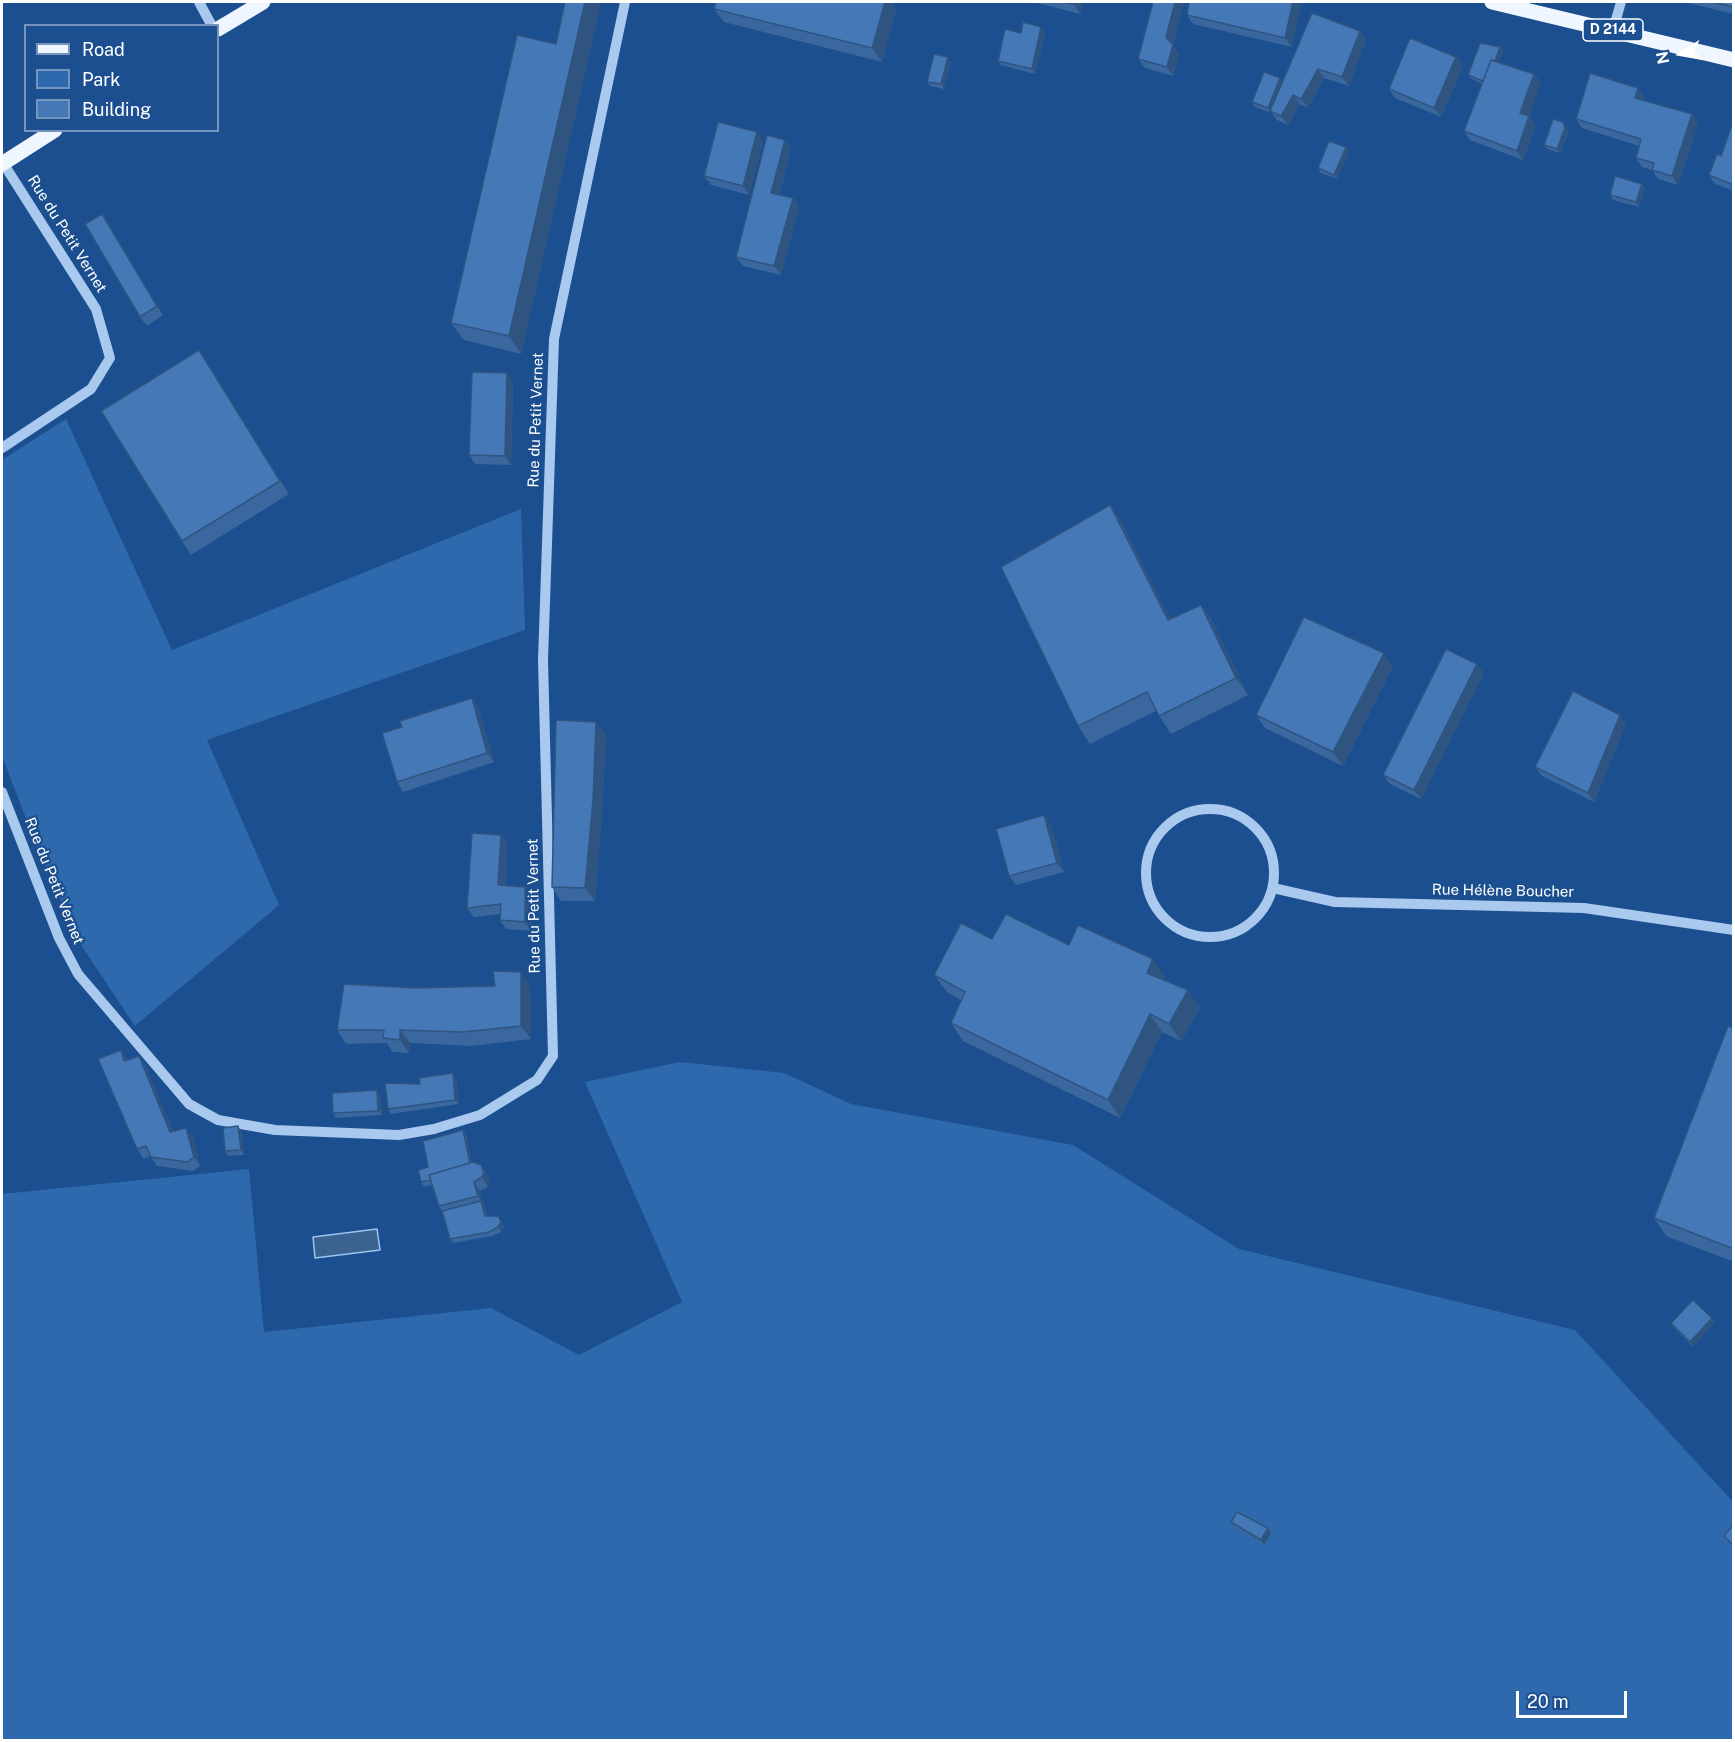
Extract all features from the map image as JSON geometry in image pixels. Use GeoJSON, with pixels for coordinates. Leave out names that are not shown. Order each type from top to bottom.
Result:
{"type":"FeatureCollection","features":[{"type":"Feature","properties":{"kind":"main road"},"geometry":{"type":"LineString","coordinates":[[219,28],[263,2]]}},
{"type":"Feature","properties":{"kind":"main road","name":"D 2144"},"geometry":{"type":"LineString","coordinates":[[1492,2],[1734,60]]}},
{"type":"Feature","properties":{"kind":"main road"},"geometry":{"type":"LineString","coordinates":[[2,164],[52,132]]}},
{"type":"Feature","properties":{"kind":"street"},"geometry":{"type":"LineString","coordinates":[[199,2],[211,24]]}},
{"type":"Feature","properties":{"kind":"street","name":"Rue du Petit Vernet"},"geometry":{"type":"LineString","coordinates":[[2,792],[59,938],[78,974],[189,1104],[218,1120],[275,1130],[399,1135],[434,1129],[480,1115],[537,1080],[553,1056],[543,660],[554,339],[625,2]]}},
{"type":"Feature","properties":{"kind":"street"},"geometry":{"type":"LineString","coordinates":[[1613,30],[1621,2]]}},
{"type":"Feature","properties":{"kind":"street","name":"Rue du Petit Vernet"},"geometry":{"type":"LineString","coordinates":[[2,164],[96,309],[110,358],[91,389],[2,448]]}},
{"type":"Feature","properties":{"kind":"street"},"geometry":{"type":"LineString","coordinates":[[1215,809],[1236,814],[1254,826],[1267,844],[1274,866],[1272,888],[1264,907],[1252,922],[1234,933],[1214,937],[1194,935],[1175,927],[1160,913],[1150,896],[1146,876],[1148,856],[1157,837],[1164,829],[1172,821],[1192,811],[1215,809]]}},
{"type":"Feature","properties":{"kind":"street","name":"Rue Hélène Boucher"},"geometry":{"type":"LineString","coordinates":[[1272,888],[1335,902],[1584,908],[1734,930]]}},
{"type":"Feature","properties":{"kind":"green space"},"geometry":{"type":"Polygon","coordinates":[[[66,419],[172,650],[521,509],[525,630],[207,740],[279,905],[135,1026],[83,948],[37,847],[2,756],[2,460],[66,419]]]}},
{"type":"Feature","properties":{"kind":"green space"},"geometry":{"type":"Polygon","coordinates":[[[680,1062],[784,1073],[851,1104],[1073,1145],[1239,1249],[1575,1330],[1733,1502],[1733,1740],[2,1740],[2,1194],[249,1169],[264,1332],[491,1308],[579,1355],[682,1302],[585,1082],[680,1062]]]}},
{"type":"Feature","properties":{"kind":"shaded area"},"geometry":{"type":"Polygon","coordinates":[[[377,1229],[380,1250],[315,1258],[313,1237],[377,1229]]]}},
{"type":"Feature","properties":{"kind":"building"},"geometry":{"type":"Polygon","coordinates":[[[565,2],[585,2],[509,336],[451,323],[517,35],[556,44],[565,2]]]}},
{"type":"Feature","properties":{"kind":"building"},"geometry":{"type":"Polygon","coordinates":[[[716,2],[885,2],[872,48],[714,9],[716,2]]]}},
{"type":"Feature","properties":{"kind":"building"},"geometry":{"type":"Polygon","coordinates":[[[1153,2],[1175,2],[1166,37],[1173,45],[1167,67],[1138,59],[1153,2]]]}},
{"type":"Feature","properties":{"kind":"building"},"geometry":{"type":"Polygon","coordinates":[[[1189,2],[1293,2],[1285,38],[1187,15],[1189,2]]]}},
{"type":"Feature","properties":{"kind":"building"},"geometry":{"type":"Polygon","coordinates":[[[1712,2],[1734,2],[1734,7],[1712,2]]]}},
{"type":"Feature","properties":{"kind":"building"},"geometry":{"type":"Polygon","coordinates":[[[1312,13],[1360,31],[1342,77],[1318,69],[1301,99],[1293,95],[1281,116],[1270,111],[1312,13]]]}},
{"type":"Feature","properties":{"kind":"building"},"geometry":{"type":"Polygon","coordinates":[[[1023,22],[1041,27],[1032,69],[998,61],[1005,29],[1021,33],[1023,22]]]}},
{"type":"Feature","properties":{"kind":"building"},"geometry":{"type":"Polygon","coordinates":[[[1410,38],[1456,57],[1434,108],[1389,89],[1410,38]]]}},
{"type":"Feature","properties":{"kind":"building"},"geometry":{"type":"Polygon","coordinates":[[[1480,43],[1500,47],[1495,61],[1491,60],[1483,81],[1468,75],[1480,43]]]}},
{"type":"Feature","properties":{"kind":"building"},"geometry":{"type":"Polygon","coordinates":[[[934,54],[948,57],[941,84],[927,82],[934,54]]]}},
{"type":"Feature","properties":{"kind":"building"},"geometry":{"type":"Polygon","coordinates":[[[1491,60],[1534,74],[1520,113],[1529,116],[1517,151],[1464,131],[1491,60]]]}},
{"type":"Feature","properties":{"kind":"building"},"geometry":{"type":"Polygon","coordinates":[[[1264,72],[1280,78],[1268,108],[1252,102],[1264,72]]]}},
{"type":"Feature","properties":{"kind":"building"},"geometry":{"type":"Polygon","coordinates":[[[1590,73],[1638,88],[1635,98],[1692,114],[1672,176],[1652,170],[1654,163],[1636,158],[1641,139],[1576,119],[1590,73]]]}},
{"type":"Feature","properties":{"kind":"building"},"geometry":{"type":"Polygon","coordinates":[[[1553,119],[1563,122],[1565,128],[1557,149],[1544,145],[1553,119]]]}},
{"type":"Feature","properties":{"kind":"building"},"geometry":{"type":"Polygon","coordinates":[[[718,122],[757,132],[743,186],[704,176],[718,122]]]}},
{"type":"Feature","properties":{"kind":"building"},"geometry":{"type":"Polygon","coordinates":[[[1733,122],[1734,185],[1709,175],[1717,154],[1721,156],[1733,122]]]}},
{"type":"Feature","properties":{"kind":"building"},"geometry":{"type":"Polygon","coordinates":[[[767,135],[785,140],[771,193],[793,198],[774,266],[736,257],[767,135]]]}},
{"type":"Feature","properties":{"kind":"building"},"geometry":{"type":"Polygon","coordinates":[[[1329,141],[1346,147],[1334,175],[1318,168],[1329,141]]]}},
{"type":"Feature","properties":{"kind":"building"},"geometry":{"type":"Polygon","coordinates":[[[1615,176],[1642,184],[1636,202],[1610,195],[1615,176]]]}},
{"type":"Feature","properties":{"kind":"building"},"geometry":{"type":"Polygon","coordinates":[[[102,214],[157,306],[140,317],[85,224],[102,214]]]}},
{"type":"Feature","properties":{"kind":"building"},"geometry":{"type":"Polygon","coordinates":[[[199,350],[280,481],[182,541],[101,411],[199,350]]]}},
{"type":"Feature","properties":{"kind":"building"},"geometry":{"type":"Polygon","coordinates":[[[472,372],[507,373],[505,456],[469,455],[472,372]]]}},
{"type":"Feature","properties":{"kind":"building"},"geometry":{"type":"Polygon","coordinates":[[[1110,505],[1168,620],[1201,605],[1236,678],[1159,716],[1147,692],[1078,726],[1001,567],[1110,505]]]}},
{"type":"Feature","properties":{"kind":"building"},"geometry":{"type":"Polygon","coordinates":[[[1304,617],[1384,653],[1333,752],[1256,715],[1304,617]]]}},
{"type":"Feature","properties":{"kind":"building"},"geometry":{"type":"Polygon","coordinates":[[[1446,649],[1477,664],[1414,790],[1383,775],[1446,649]]]}},
{"type":"Feature","properties":{"kind":"building"},"geometry":{"type":"Polygon","coordinates":[[[1573,691],[1620,715],[1588,793],[1535,767],[1573,691]]]}},
{"type":"Feature","properties":{"kind":"building"},"geometry":{"type":"Polygon","coordinates":[[[472,698],[487,753],[397,782],[382,733],[402,727],[400,721],[472,698]]]}},
{"type":"Feature","properties":{"kind":"building"},"geometry":{"type":"Polygon","coordinates":[[[556,720],[596,722],[593,800],[585,888],[552,887],[556,720]]]}},
{"type":"Feature","properties":{"kind":"building"},"geometry":{"type":"Polygon","coordinates":[[[1044,815],[1057,863],[1009,876],[996,829],[1044,815]]]}},
{"type":"Feature","properties":{"kind":"building"},"geometry":{"type":"Polygon","coordinates":[[[472,833],[501,835],[498,885],[525,887],[525,922],[500,920],[501,904],[467,908],[472,833]]]}},
{"type":"Feature","properties":{"kind":"building"},"geometry":{"type":"Polygon","coordinates":[[[1006,914],[1069,945],[1078,925],[1153,959],[1147,973],[1188,990],[1169,1024],[1150,1014],[1108,1100],[951,1023],[965,992],[934,975],[961,923],[992,939],[1006,914]]]}},
{"type":"Feature","properties":{"kind":"building"},"geometry":{"type":"Polygon","coordinates":[[[493,971],[521,972],[521,1026],[463,1032],[400,1030],[400,1040],[383,1038],[384,1030],[337,1030],[344,984],[415,988],[495,986],[493,971]]]}},
{"type":"Feature","properties":{"kind":"building"},"geometry":{"type":"Polygon","coordinates":[[[1728,1026],[1734,1028],[1734,1249],[1654,1218],[1728,1026]]]}},
{"type":"Feature","properties":{"kind":"building"},"geometry":{"type":"Polygon","coordinates":[[[121,1050],[124,1061],[139,1056],[170,1132],[186,1128],[194,1157],[187,1162],[151,1157],[146,1146],[137,1149],[98,1059],[121,1050]]]}},
{"type":"Feature","properties":{"kind":"building"},"geometry":{"type":"Polygon","coordinates":[[[453,1073],[455,1100],[388,1109],[385,1083],[420,1084],[419,1078],[453,1073]]]}},
{"type":"Feature","properties":{"kind":"building"},"geometry":{"type":"Polygon","coordinates":[[[377,1090],[378,1111],[333,1113],[332,1093],[377,1090]]]}},
{"type":"Feature","properties":{"kind":"building"},"geometry":{"type":"Polygon","coordinates":[[[238,1126],[241,1150],[225,1151],[223,1128],[238,1126]]]}},
{"type":"Feature","properties":{"kind":"building"},"geometry":{"type":"Polygon","coordinates":[[[463,1130],[470,1163],[429,1175],[431,1180],[421,1182],[418,1170],[428,1167],[423,1141],[463,1130]]]}},
{"type":"Feature","properties":{"kind":"building"},"geometry":{"type":"Polygon","coordinates":[[[473,1162],[481,1165],[484,1173],[474,1182],[478,1196],[439,1206],[429,1175],[473,1162]]]}},
{"type":"Feature","properties":{"kind":"building"},"geometry":{"type":"Polygon","coordinates":[[[481,1201],[485,1216],[499,1217],[501,1222],[498,1227],[489,1232],[450,1239],[442,1211],[481,1201]]]}},
{"type":"Feature","properties":{"kind":"building"},"geometry":{"type":"Polygon","coordinates":[[[1693,1300],[1712,1318],[1690,1342],[1671,1323],[1693,1300]]]}},
{"type":"Feature","properties":{"kind":"building"},"geometry":{"type":"Polygon","coordinates":[[[1237,1512],[1268,1528],[1261,1540],[1231,1522],[1237,1512]]]}},
{"type":"Feature","properties":{"kind":"building"},"geometry":{"type":"Polygon","coordinates":[[[1734,1524],[1734,1546],[1724,1536],[1734,1524]]]}}]}
